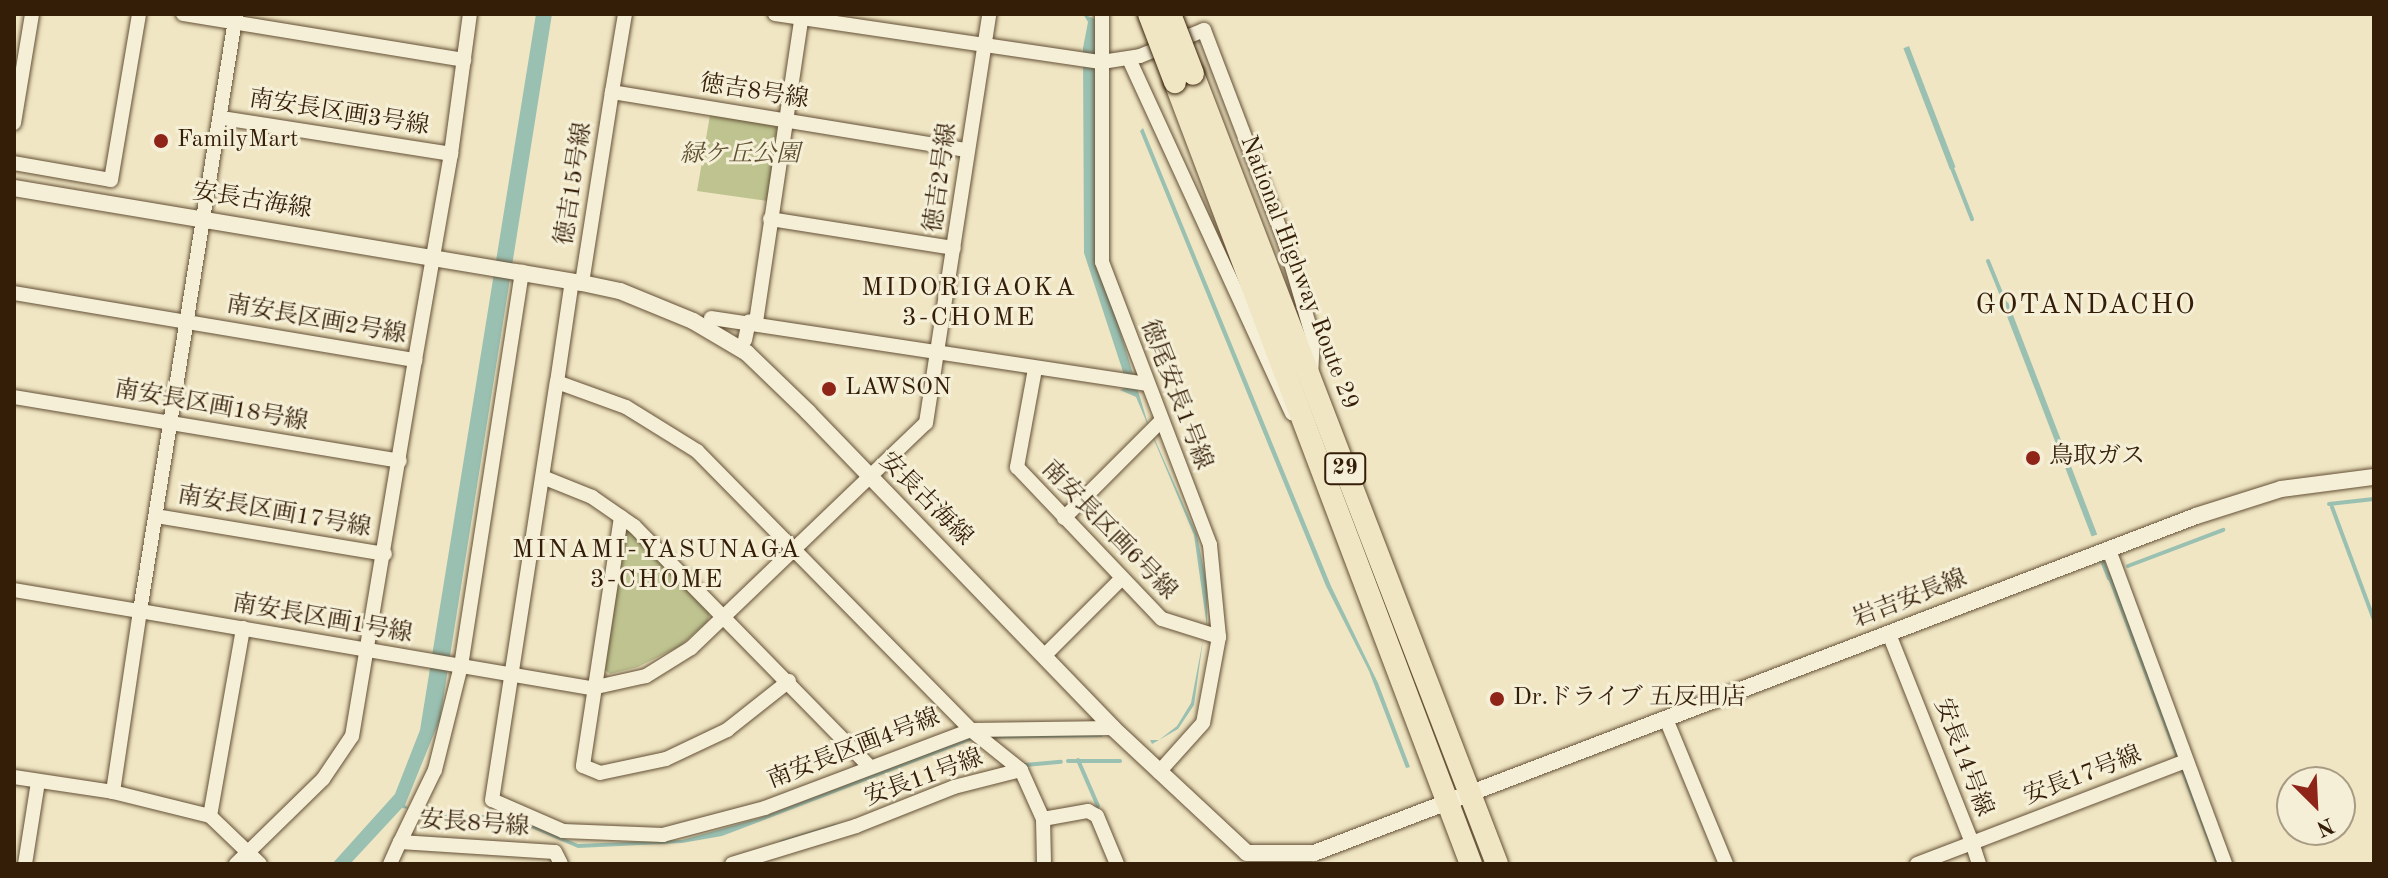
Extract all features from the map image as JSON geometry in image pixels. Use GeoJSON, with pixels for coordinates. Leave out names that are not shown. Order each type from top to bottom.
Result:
{"type":"FeatureCollection","features":[{"type":"Feature","properties":{"kind":"highway","name":"National Highway Route 29"},"geometry":{"type":"LineString","coordinates":[[1149,14],[1184,78],[1311,380],[1497,864]]}},
{"type":"Feature","properties":{"kind":"highway","name":"National Highway Route 29"},"geometry":{"type":"LineString","coordinates":[[1170,14],[1184,78],[1310,440],[1471,864]]}},
{"type":"Feature","properties":{"kind":"street"},"geometry":{"type":"LineString","coordinates":[[14,123],[32,14]]}},
{"type":"Feature","properties":{"kind":"street"},"geometry":{"type":"LineString","coordinates":[[106,203],[139,14]]}},
{"type":"Feature","properties":{"kind":"street"},"geometry":{"type":"LineString","coordinates":[[183,14],[235,19],[464,60]]}},
{"type":"Feature","properties":{"kind":"street","name":"南安長区画3号線"},"geometry":{"type":"LineString","coordinates":[[222,118],[451,154],[470,14]]}},
{"type":"Feature","properties":{"kind":"street"},"geometry":{"type":"LineString","coordinates":[[612,92],[625,14]]}},
{"type":"Feature","properties":{"kind":"street"},"geometry":{"type":"LineString","coordinates":[[775,14],[1100,62],[1129,59],[1204,30],[1293,270],[1313,338],[1311,380]]}},
{"type":"Feature","properties":{"kind":"street","name":"徳吉2号線"},"geometry":{"type":"LineString","coordinates":[[940,349],[989,14]]}},
{"type":"Feature","properties":{"kind":"street","name":"徳尾安長1号線"},"geometry":{"type":"LineString","coordinates":[[1102,14],[1102,262],[1210,545],[1219,637],[1203,723],[1159,772]]}},
{"type":"Feature","properties":{"kind":"street"},"geometry":{"type":"LineString","coordinates":[[745,340],[752,322],[802,16]]}},
{"type":"Feature","properties":{"kind":"street"},"geometry":{"type":"LineString","coordinates":[[113,792],[222,118],[235,19]]}},
{"type":"Feature","properties":{"kind":"street"},"geometry":{"type":"LineString","coordinates":[[1129,59],[1262,357],[1310,440]]}},
{"type":"Feature","properties":{"kind":"street","name":"徳吉8号線"},"geometry":{"type":"LineString","coordinates":[[612,92],[967,150]]}},
{"type":"Feature","properties":{"kind":"street","name":"徳吉15号線"},"geometry":{"type":"LineString","coordinates":[[557,382],[612,92]]}},
{"type":"Feature","properties":{"kind":"street"},"geometry":{"type":"LineString","coordinates":[[415,360],[436,256],[451,154]]}},
{"type":"Feature","properties":{"kind":"street"},"geometry":{"type":"LineString","coordinates":[[14,163],[111,180]]}},
{"type":"Feature","properties":{"kind":"street","name":"安長古海線"},"geometry":{"type":"LineString","coordinates":[[14,188],[436,256],[577,282],[620,291],[693,321],[747,353],[1113,728],[1247,859]]}},
{"type":"Feature","properties":{"kind":"street"},"geometry":{"type":"LineString","coordinates":[[770,219],[954,248]]}},
{"type":"Feature","properties":{"kind":"street"},"geometry":{"type":"LineString","coordinates":[[400,842],[435,770],[461,666],[518,271]]}},
{"type":"Feature","properties":{"kind":"street","name":"南安長区画2号線"},"geometry":{"type":"LineString","coordinates":[[14,293],[415,360],[369,652],[352,736],[323,779],[236,864]]}},
{"type":"Feature","properties":{"kind":"street"},"geometry":{"type":"LineString","coordinates":[[711,318],[940,349],[1035,369],[1146,384]]}},
{"type":"Feature","properties":{"kind":"street","name":"南安長区画1号線"},"geometry":{"type":"LineString","coordinates":[[14,590],[592,688],[626,683],[666,667],[795,551],[926,423],[940,349]]}},
{"type":"Feature","properties":{"kind":"street","name":"南安長区画6号線"},"geometry":{"type":"LineString","coordinates":[[1035,369],[1017,467],[1162,619],[1219,637]]}},
{"type":"Feature","properties":{"kind":"street","name":"南安長区画4号線"},"geometry":{"type":"LineString","coordinates":[[557,382],[626,407],[679,437],[971,730],[698,829],[618,836],[563,831],[492,800],[545,478],[557,382]]}},
{"type":"Feature","properties":{"kind":"street","name":"南安長区画18号線"},"geometry":{"type":"LineString","coordinates":[[14,397],[400,461]]}},
{"type":"Feature","properties":{"kind":"street"},"geometry":{"type":"LineString","coordinates":[[1064,518],[1161,421]]}},
{"type":"Feature","properties":{"kind":"street","name":"岩吉安長線"},"geometry":{"type":"LineString","coordinates":[[1247,859],[1314,853],[2109,550],[2281,489],[2374,477]]}},
{"type":"Feature","properties":{"kind":"street"},"geometry":{"type":"LineString","coordinates":[[545,478],[592,497],[621,517],[725,615],[869,766]]}},
{"type":"Feature","properties":{"kind":"street","name":"南安長区画17号線"},"geometry":{"type":"LineString","coordinates":[[156,516],[385,554]]}},
{"type":"Feature","properties":{"kind":"street"},"geometry":{"type":"LineString","coordinates":[[621,517],[592,688],[583,766],[600,773],[640,767],[704,743],[749,715],[789,681]]}},
{"type":"Feature","properties":{"kind":"street"},"geometry":{"type":"LineString","coordinates":[[2109,550],[2225,864]]}},
{"type":"Feature","properties":{"kind":"street"},"geometry":{"type":"LineString","coordinates":[[1045,655],[1121,579]]}},
{"type":"Feature","properties":{"kind":"street"},"geometry":{"type":"LineString","coordinates":[[210,816],[243,628]]}},
{"type":"Feature","properties":{"kind":"street","name":"安長14号線"},"geometry":{"type":"LineString","coordinates":[[1889,634],[1972,843],[1917,864]]}},
{"type":"Feature","properties":{"kind":"street"},"geometry":{"type":"LineString","coordinates":[[1666,719],[1726,864]]}},
{"type":"Feature","properties":{"kind":"street"},"geometry":{"type":"LineString","coordinates":[[971,730],[1113,728]]}},
{"type":"Feature","properties":{"kind":"street"},"geometry":{"type":"LineString","coordinates":[[971,730],[1021,770]]}},
{"type":"Feature","properties":{"kind":"street","name":"安長17号線"},"geometry":{"type":"LineString","coordinates":[[1972,843],[2186,761]]}},
{"type":"Feature","properties":{"kind":"street","name":"安長11号線"},"geometry":{"type":"LineString","coordinates":[[732,864],[856,826],[954,787],[1021,770],[1043,819]]}},
{"type":"Feature","properties":{"kind":"street"},"geometry":{"type":"LineString","coordinates":[[14,777],[113,792],[210,816],[260,864]]}},
{"type":"Feature","properties":{"kind":"street"},"geometry":{"type":"LineString","coordinates":[[25,864],[38,782]]}},
{"type":"Feature","properties":{"kind":"street"},"geometry":{"type":"LineString","coordinates":[[1044,864],[1043,819],[1088,811],[1097,816],[1117,864]]}},
{"type":"Feature","properties":{"kind":"street"},"geometry":{"type":"LineString","coordinates":[[558,858],[563,831]]}},
{"type":"Feature","properties":{"kind":"street","name":"安長8号線"},"geometry":{"type":"LineString","coordinates":[[390,864],[400,842],[558,858]]}},
{"type":"Feature","properties":{"kind":"street"},"geometry":{"type":"LineString","coordinates":[[1972,843],[1979,864]]}},
{"type":"Feature","properties":{"kind":"green space","name":"緑ケ丘公園"},"geometry":{"type":"Polygon","coordinates":[[[710,115],[774,125],[780,132],[768,201],[697,191],[710,115]]]}},
{"type":"Feature","properties":{"kind":"green space"},"geometry":{"type":"Polygon","coordinates":[[[628,529],[710,610],[708,621],[680,646],[638,667],[610,674],[601,667],[622,531],[628,529]]]}},
{"type":"Feature","properties":{"kind":"shaded area"},"geometry":{"type":"Polygon","coordinates":[[[536,14],[552,14],[440,719],[405,805],[409,809],[402,808],[350,864],[332,864],[395,794],[420,730],[536,14]]]}},
{"type":"Feature","properties":{"kind":"shaded area"},"geometry":{"type":"Polygon","coordinates":[[[1083,14],[1095,19],[1096,251],[1148,424],[1197,535],[1207,586],[1207,627],[1194,535],[1136,397],[1120,390],[1128,387],[1084,253],[1083,48],[1088,22],[1083,14]]]}},
{"type":"Feature","properties":{"kind":"shaded area"},"geometry":{"type":"Polygon","coordinates":[[[1909,46],[1956,167],[1950,170],[1903,48],[1909,46]]]}},
{"type":"Feature","properties":{"kind":"shaded area"},"geometry":{"type":"Polygon","coordinates":[[[1143,128],[1331,586],[1378,683],[1410,767],[1406,768],[1369,671],[1326,586],[1140,131],[1143,128]]]}},
{"type":"Feature","properties":{"kind":"shaded area"},"geometry":{"type":"Polygon","coordinates":[[[2008,302],[2097,534],[2092,537],[2002,304],[2008,302]]]}},
{"type":"Feature","properties":{"kind":"shaded area"},"geometry":{"type":"Polygon","coordinates":[[[2110,571],[2220,864],[2216,864],[2106,573],[2110,571]]]}},
{"type":"Feature","properties":{"kind":"shaded area"},"geometry":{"type":"Polygon","coordinates":[[[1203,640],[1194,705],[1178,729],[1159,740],[1177,726],[1191,703],[1203,640]]]}},
{"type":"Feature","properties":{"kind":"shaded area"},"geometry":{"type":"Polygon","coordinates":[[[1100,734],[1103,737],[975,739],[722,836],[682,843],[578,848],[508,818],[415,815],[508,815],[578,844],[682,840],[760,818],[973,736],[1100,734]]]}},
{"type":"Feature","properties":{"kind":"waterway"},"geometry":{"type":"LineString","coordinates":[[1952,168],[1972,219]]}},
{"type":"Feature","properties":{"kind":"waterway"},"geometry":{"type":"LineString","coordinates":[[1988,261],[2006,305]]}},
{"type":"Feature","properties":{"kind":"waterway"},"geometry":{"type":"LineString","coordinates":[[2329,504],[2374,499]]}},
{"type":"Feature","properties":{"kind":"waterway"},"geometry":{"type":"LineString","coordinates":[[2332,507],[2374,620]]}},
{"type":"Feature","properties":{"kind":"waterway"},"geometry":{"type":"LineString","coordinates":[[2128,566],[2223,530]]}},
{"type":"Feature","properties":{"kind":"waterway"},"geometry":{"type":"LineString","coordinates":[[2100,556],[2109,578]]}},
{"type":"Feature","properties":{"kind":"waterway"},"geometry":{"type":"LineString","coordinates":[[1078,760],[1098,806]]}},
{"type":"Feature","properties":{"kind":"waterway"},"geometry":{"type":"LineString","coordinates":[[1068,761],[1120,761]]}},
{"type":"Feature","properties":{"kind":"waterway"},"geometry":{"type":"LineString","coordinates":[[1025,765],[1061,762]]}},
{"type":"Feature","properties":{"kind":"waterway"},"geometry":{"type":"LineString","coordinates":[[782,842],[835,826]]}},
{"type":"Feature","properties":{"kind":"place","name":"FamilyMart"},"geometry":{"type":"Point","coordinates":[161,141]}},
{"type":"Feature","properties":{"kind":"place","name":"LAWSON"},"geometry":{"type":"Point","coordinates":[829,389]}},
{"type":"Feature","properties":{"kind":"place","name":"鳥取ガス"},"geometry":{"type":"Point","coordinates":[2033,458]}},
{"type":"Feature","properties":{"kind":"place","name":"Dr.ドライブ 五反田店"},"geometry":{"type":"Point","coordinates":[1497,699]}},
{"type":"Feature","properties":{"kind":"district","name":"MIDORIGAOKA 3-CHOME"},"geometry":{"type":"Point","coordinates":[969,304]}},
{"type":"Feature","properties":{"kind":"district","name":"GOTANDACHO"},"geometry":{"type":"Point","coordinates":[2086,306]}},
{"type":"Feature","properties":{"kind":"district","name":"MINAMI-YASUNAGA 3-CHOME"},"geometry":{"type":"Point","coordinates":[657,566]}}]}
